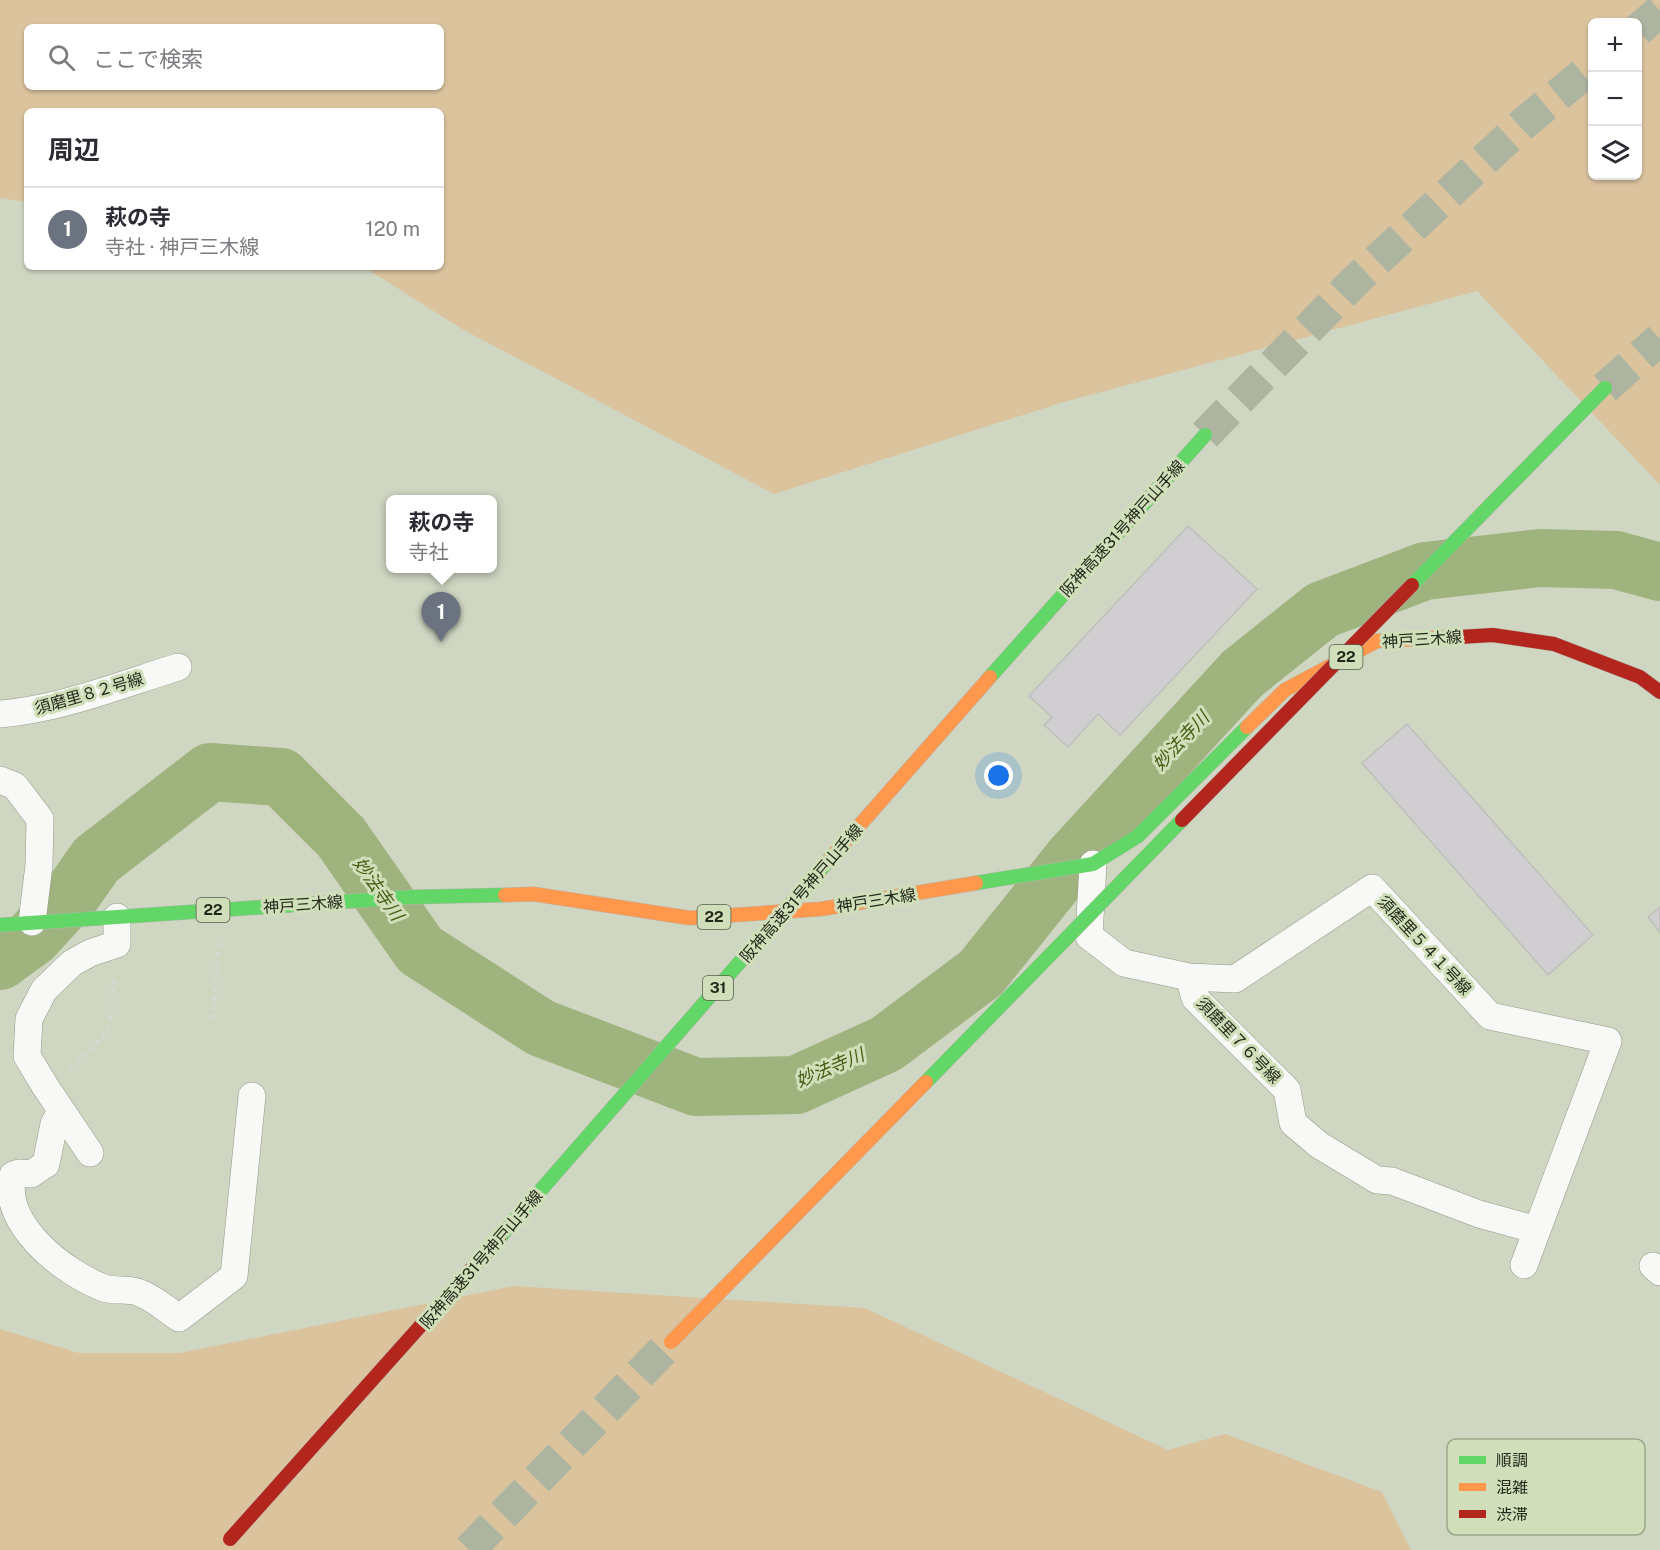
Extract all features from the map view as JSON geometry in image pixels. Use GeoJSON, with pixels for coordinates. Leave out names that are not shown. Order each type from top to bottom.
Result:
{"type":"FeatureCollection","features":[{"type":"Feature","properties":{"kind":"main road"},"geometry":{"type":"LineString","coordinates":[[671,1342],[1605,388]]}},
{"type":"Feature","properties":{"kind":"main road","name":"阪神高速31号神戸山手線"},"geometry":{"type":"LineString","coordinates":[[230,1539],[390,1364],[1048,610],[1205,435]]}},
{"type":"Feature","properties":{"kind":"main road","name":"神戸三木線"},"geometry":{"type":"LineString","coordinates":[[0,924],[412,897],[533,894],[690,918],[821,909],[1093,864],[1138,836],[1285,690],[1377,641],[1493,634],[1554,644],[1640,677],[1660,692]]}},
{"type":"Feature","properties":{"kind":"street","name":"須磨里８２号線"},"geometry":{"type":"LineString","coordinates":[[0,714],[18,713],[75,699],[178,667]]}},
{"type":"Feature","properties":{"kind":"street"},"geometry":{"type":"LineString","coordinates":[[7,790],[40,819],[39,865],[33,922]]}},
{"type":"Feature","properties":{"kind":"street","name":"須磨里７６号線"},"geometry":{"type":"LineString","coordinates":[[1093,864],[1089,936],[1124,963],[1189,977],[1195,998],[1287,1090],[1293,1123],[1319,1145],[1377,1180],[1392,1181],[1479,1214],[1537,1230]]}},
{"type":"Feature","properties":{"kind":"street","name":"須磨里５４１号線"},"geometry":{"type":"LineString","coordinates":[[1189,977],[1235,979],[1372,888],[1490,1016],[1608,1041],[1537,1230]]}},
{"type":"Feature","properties":{"kind":"street"},"geometry":{"type":"LineString","coordinates":[[90,1153],[27,1056],[29,1019],[44,990],[72,963],[90,953],[117,944],[117,917]]}},
{"type":"Feature","properties":{"kind":"street"},"geometry":{"type":"LineString","coordinates":[[62,1111],[54,1124],[46,1164],[31,1174],[13,1175],[9,1185],[11,1206],[21,1225],[41,1248],[81,1278],[106,1289],[140,1292],[179,1318],[234,1275],[252,1096]]}},
{"type":"Feature","properties":{"kind":"street"},"geometry":{"type":"LineString","coordinates":[[1524,1265],[1537,1230]]}},
{"type":"Feature","properties":{"kind":"path"},"geometry":{"type":"LineString","coordinates":[[213,1018],[219,936]]}},
{"type":"Feature","properties":{"kind":"path"},"geometry":{"type":"LineString","coordinates":[[45,1086],[82,1058],[106,1030],[111,1009],[117,944]]}},
{"type":"Feature","properties":{"kind":"shaded area"},"geometry":{"type":"Polygon","coordinates":[[[0,0],[1660,0],[1660,485],[1477,291],[1064,402],[774,494],[462,329],[369,270],[444,270],[444,108],[24,108],[24,202],[0,198],[0,0]]]}},
{"type":"Feature","properties":{"kind":"shaded area"},"geometry":{"type":"Polygon","coordinates":[[[514,1286],[865,1308],[1168,1450],[1225,1434],[1382,1492],[1411,1550],[0,1550],[0,1329],[79,1353],[180,1353],[514,1286]]]}},
{"type":"Feature","properties":{"kind":"building"},"geometry":{"type":"Polygon","coordinates":[[[1188,526],[1257,589],[1120,735],[1098,714],[1068,747],[1044,725],[1052,717],[1029,696],[1188,526]]]}},
{"type":"Feature","properties":{"kind":"building"},"geometry":{"type":"Polygon","coordinates":[[[1407,724],[1593,935],[1548,975],[1362,763],[1407,724]]]}},
{"type":"Feature","properties":{"kind":"building"},"geometry":{"type":"Polygon","coordinates":[[[1660,907],[1660,932],[1648,917],[1660,907]]]}},
{"type":"Feature","properties":{"kind":"waterway","name":"妙法寺川"},"geometry":{"type":"LineString","coordinates":[[0,961],[33,937],[73,893],[96,860],[210,772],[281,777],[341,837],[420,950],[541,1028],[696,1087],[796,1085],[886,1044],[981,973],[1074,857],[1242,674],[1322,610],[1425,571],[1540,558],[1616,560],[1660,572]]}},
{"type":"Feature","properties":{"kind":"tunnel"},"geometry":{"type":"LineString","coordinates":[[1642,27],[1660,11]]}},
{"type":"Feature","properties":{"kind":"tunnel"},"geometry":{"type":"LineString","coordinates":[[1205,435],[1354,282],[1523,124],[1588,70]]}},
{"type":"Feature","properties":{"kind":"tunnel"},"geometry":{"type":"LineString","coordinates":[[1605,388],[1660,339]]}},
{"type":"Feature","properties":{"kind":"tunnel"},"geometry":{"type":"LineString","coordinates":[[469,1550],[671,1342]]}},
{"type":"Feature","properties":{"kind":"traffic: fast"},"geometry":{"type":"LineString","coordinates":[[1412,585],[1605,388]]}},
{"type":"Feature","properties":{"kind":"traffic: fast"},"geometry":{"type":"LineString","coordinates":[[990,677],[1205,435]]}},
{"type":"Feature","properties":{"kind":"traffic: fast"},"geometry":{"type":"LineString","coordinates":[[976,883],[1093,864],[1138,836],[1247,727]]}},
{"type":"Feature","properties":{"kind":"traffic: fast"},"geometry":{"type":"LineString","coordinates":[[926,1082],[1182,820]]}},
{"type":"Feature","properties":{"kind":"traffic: fast"},"geometry":{"type":"LineString","coordinates":[[499,1238],[829,860]]}},
{"type":"Feature","properties":{"kind":"traffic: fast"},"geometry":{"type":"LineString","coordinates":[[0,925],[412,897],[505,895]]}},
{"type":"Feature","properties":{"kind":"traffic: slow"},"geometry":{"type":"LineString","coordinates":[[1247,727],[1285,690],[1377,641],[1459,637]]}},
{"type":"Feature","properties":{"kind":"traffic: slow"},"geometry":{"type":"LineString","coordinates":[[829,860],[990,677]]}},
{"type":"Feature","properties":{"kind":"traffic: slow"},"geometry":{"type":"LineString","coordinates":[[505,895],[533,894],[690,918],[821,909],[976,883]]}},
{"type":"Feature","properties":{"kind":"traffic: slow"},"geometry":{"type":"LineString","coordinates":[[671,1342],[926,1082]]}},
{"type":"Feature","properties":{"kind":"traffic: jam"},"geometry":{"type":"LineString","coordinates":[[1182,820],[1412,585]]}},
{"type":"Feature","properties":{"kind":"traffic: jam"},"geometry":{"type":"LineString","coordinates":[[1459,637],[1493,635],[1554,644],[1640,677],[1660,692]]}},
{"type":"Feature","properties":{"kind":"traffic: jam"},"geometry":{"type":"LineString","coordinates":[[230,1539],[499,1238]]}},
{"type":"Feature","properties":{"kind":"place","name":"萩の寺"},"geometry":{"type":"Point","coordinates":[441,642]}}]}
